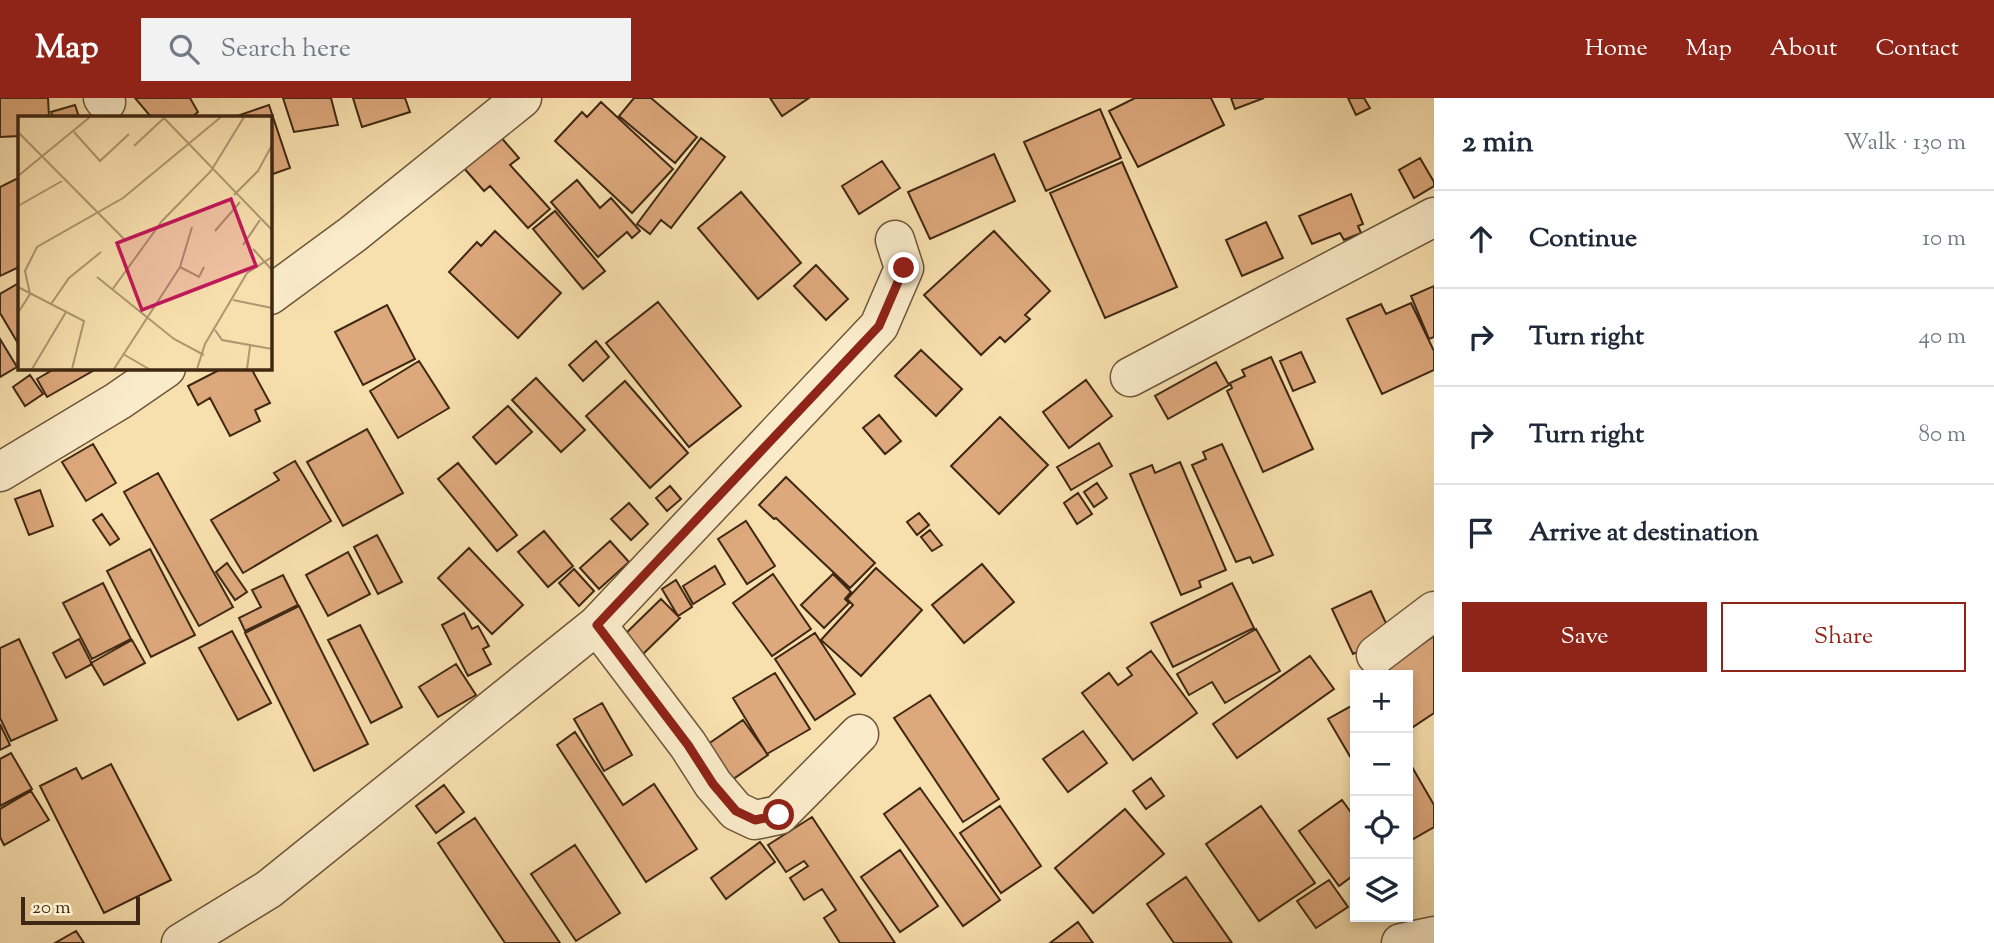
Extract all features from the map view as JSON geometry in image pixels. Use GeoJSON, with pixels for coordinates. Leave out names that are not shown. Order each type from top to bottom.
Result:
{"type":"FeatureCollection","features":[{"type":"Feature","properties":{"kind":"street"},"geometry":{"type":"LineString","coordinates":[[271,294],[353,234],[522,98]]}},
{"type":"Feature","properties":{"kind":"street"},"geometry":{"type":"LineString","coordinates":[[1130,377],[1434,217]]}},
{"type":"Feature","properties":{"kind":"street"},"geometry":{"type":"LineString","coordinates":[[181,943],[269,889],[597,625],[879,326],[904,268],[895,240]]}},
{"type":"Feature","properties":{"kind":"street"},"geometry":{"type":"LineString","coordinates":[[0,472],[118,401],[165,369]]}},
{"type":"Feature","properties":{"kind":"street"},"geometry":{"type":"LineString","coordinates":[[1376,655],[1434,611]]}},
{"type":"Feature","properties":{"kind":"street"},"geometry":{"type":"LineString","coordinates":[[597,625],[688,745],[713,784],[736,811],[755,820],[779,815],[859,734]]}},
{"type":"Feature","properties":{"kind":"street"},"geometry":{"type":"LineString","coordinates":[[1401,943],[1434,936]]}},
{"type":"Feature","properties":{"kind":"building"},"geometry":{"type":"Polygon","coordinates":[[[0,98],[48,98],[49,116],[18,116],[18,136],[0,137],[0,98]]]}},
{"type":"Feature","properties":{"kind":"building"},"geometry":{"type":"Polygon","coordinates":[[[135,98],[190,98],[198,112],[193,116],[150,116],[135,98]]]}},
{"type":"Feature","properties":{"kind":"building"},"geometry":{"type":"Polygon","coordinates":[[[283,98],[331,98],[338,125],[294,132],[283,98]]]}},
{"type":"Feature","properties":{"kind":"building"},"geometry":{"type":"Polygon","coordinates":[[[353,98],[405,98],[410,112],[362,127],[353,98]]]}},
{"type":"Feature","properties":{"kind":"building"},"geometry":{"type":"Polygon","coordinates":[[[634,98],[651,98],[697,137],[675,163],[619,116],[634,98]]]}},
{"type":"Feature","properties":{"kind":"building"},"geometry":{"type":"Polygon","coordinates":[[[770,98],[809,98],[782,116],[770,98]]]}},
{"type":"Feature","properties":{"kind":"building"},"geometry":{"type":"Polygon","coordinates":[[[1135,98],[1211,98],[1224,125],[1138,167],[1109,111],[1135,98]]]}},
{"type":"Feature","properties":{"kind":"building"},"geometry":{"type":"Polygon","coordinates":[[[1231,98],[1264,98],[1235,109],[1231,98]]]}},
{"type":"Feature","properties":{"kind":"building"},"geometry":{"type":"Polygon","coordinates":[[[1348,98],[1364,98],[1370,108],[1356,115],[1348,98]]]}},
{"type":"Feature","properties":{"kind":"building"},"geometry":{"type":"Polygon","coordinates":[[[601,102],[673,169],[632,213],[555,141],[582,112],[587,117],[601,102]]]}},
{"type":"Feature","properties":{"kind":"building"},"geometry":{"type":"Polygon","coordinates":[[[75,105],[79,116],[53,116],[51,112],[75,105]]]}},
{"type":"Feature","properties":{"kind":"building"},"geometry":{"type":"Polygon","coordinates":[[[269,105],[290,168],[271,175],[271,116],[237,116],[269,105]]]}},
{"type":"Feature","properties":{"kind":"building"},"geometry":{"type":"Polygon","coordinates":[[[1100,109],[1121,158],[1046,191],[1024,142],[1100,109]]]}},
{"type":"Feature","properties":{"kind":"building"},"geometry":{"type":"Polygon","coordinates":[[[499,135],[519,158],[510,165],[550,209],[528,228],[490,186],[484,191],[463,167],[499,135]]]}},
{"type":"Feature","properties":{"kind":"building"},"geometry":{"type":"Polygon","coordinates":[[[701,138],[725,157],[671,228],[661,220],[650,234],[637,224],[701,138]]]}},
{"type":"Feature","properties":{"kind":"building"},"geometry":{"type":"Polygon","coordinates":[[[994,154],[1015,201],[930,239],[908,192],[994,154]]]}},
{"type":"Feature","properties":{"kind":"building"},"geometry":{"type":"Polygon","coordinates":[[[1420,158],[1434,186],[1414,198],[1399,170],[1420,158]]]}},
{"type":"Feature","properties":{"kind":"building"},"geometry":{"type":"Polygon","coordinates":[[[882,161],[900,188],[859,214],[842,186],[882,161]]]}},
{"type":"Feature","properties":{"kind":"building"},"geometry":{"type":"Polygon","coordinates":[[[1122,162],[1177,287],[1105,318],[1050,193],[1122,162]]]}},
{"type":"Feature","properties":{"kind":"building"},"geometry":{"type":"Polygon","coordinates":[[[18,178],[18,267],[0,276],[0,187],[18,178]]]}},
{"type":"Feature","properties":{"kind":"building"},"geometry":{"type":"Polygon","coordinates":[[[577,180],[600,208],[611,198],[640,231],[632,238],[627,232],[598,257],[551,202],[577,180]]]}},
{"type":"Feature","properties":{"kind":"building"},"geometry":{"type":"Polygon","coordinates":[[[741,192],[801,263],[758,299],[698,228],[741,192]]]}},
{"type":"Feature","properties":{"kind":"building"},"geometry":{"type":"Polygon","coordinates":[[[1351,194],[1363,224],[1358,226],[1361,233],[1344,240],[1340,233],[1312,244],[1299,216],[1351,194]]]}},
{"type":"Feature","properties":{"kind":"building"},"geometry":{"type":"Polygon","coordinates":[[[555,211],[605,271],[583,289],[533,229],[555,211]]]}},
{"type":"Feature","properties":{"kind":"building"},"geometry":{"type":"Polygon","coordinates":[[[1266,222],[1283,258],[1242,276],[1226,240],[1266,222]]]}},
{"type":"Feature","properties":{"kind":"building"},"geometry":{"type":"Polygon","coordinates":[[[495,231],[561,293],[518,338],[449,272],[477,242],[481,246],[495,231]]]}},
{"type":"Feature","properties":{"kind":"building"},"geometry":{"type":"Polygon","coordinates":[[[994,231],[1050,291],[1025,315],[1030,319],[1005,342],[1000,337],[981,355],[924,295],[994,231]]]}},
{"type":"Feature","properties":{"kind":"building"},"geometry":{"type":"Polygon","coordinates":[[[816,265],[848,299],[826,320],[794,286],[816,265]]]}},
{"type":"Feature","properties":{"kind":"building"},"geometry":{"type":"Polygon","coordinates":[[[18,284],[18,343],[0,313],[0,294],[18,284]]]}},
{"type":"Feature","properties":{"kind":"building"},"geometry":{"type":"Polygon","coordinates":[[[1434,286],[1434,337],[1429,339],[1411,296],[1434,286]]]}},
{"type":"Feature","properties":{"kind":"building"},"geometry":{"type":"Polygon","coordinates":[[[658,302],[741,406],[689,447],[606,343],[658,302]]]}},
{"type":"Feature","properties":{"kind":"building"},"geometry":{"type":"Polygon","coordinates":[[[1411,303],[1434,351],[1434,370],[1382,394],[1347,319],[1381,304],[1386,314],[1411,303]]]}},
{"type":"Feature","properties":{"kind":"building"},"geometry":{"type":"Polygon","coordinates":[[[387,305],[415,359],[363,385],[335,332],[387,305]]]}},
{"type":"Feature","properties":{"kind":"building"},"geometry":{"type":"Polygon","coordinates":[[[0,339],[17,367],[0,377],[0,339]]]}},
{"type":"Feature","properties":{"kind":"building"},"geometry":{"type":"Polygon","coordinates":[[[596,341],[609,357],[583,381],[569,365],[596,341]]]}},
{"type":"Feature","properties":{"kind":"building"},"geometry":{"type":"Polygon","coordinates":[[[921,350],[962,389],[936,416],[895,376],[921,350]]]}},
{"type":"Feature","properties":{"kind":"building"},"geometry":{"type":"Polygon","coordinates":[[[1301,352],[1315,382],[1293,391],[1280,361],[1301,352]]]}},
{"type":"Feature","properties":{"kind":"building"},"geometry":{"type":"Polygon","coordinates":[[[1271,357],[1313,449],[1263,472],[1227,391],[1232,388],[1230,383],[1245,376],[1242,370],[1271,357]]]}},
{"type":"Feature","properties":{"kind":"building"},"geometry":{"type":"Polygon","coordinates":[[[419,361],[449,408],[398,438],[370,391],[419,361]]]}},
{"type":"Feature","properties":{"kind":"building"},"geometry":{"type":"Polygon","coordinates":[[[1216,362],[1229,385],[1168,419],[1155,396],[1216,362]]]}},
{"type":"Feature","properties":{"kind":"building"},"geometry":{"type":"Polygon","coordinates":[[[54,369],[96,369],[47,397],[37,379],[54,369]]]}},
{"type":"Feature","properties":{"kind":"building"},"geometry":{"type":"Polygon","coordinates":[[[221,369],[252,369],[270,403],[255,410],[260,421],[230,436],[210,398],[198,405],[188,386],[221,369]]]}},
{"type":"Feature","properties":{"kind":"building"},"geometry":{"type":"Polygon","coordinates":[[[30,375],[43,394],[25,406],[13,387],[30,375]]]}},
{"type":"Feature","properties":{"kind":"building"},"geometry":{"type":"Polygon","coordinates":[[[536,378],[585,430],[561,452],[512,400],[536,378]]]}},
{"type":"Feature","properties":{"kind":"building"},"geometry":{"type":"Polygon","coordinates":[[[1086,380],[1112,416],[1069,448],[1043,412],[1086,380]]]}},
{"type":"Feature","properties":{"kind":"building"},"geometry":{"type":"Polygon","coordinates":[[[625,381],[688,453],[650,488],[586,416],[625,381]]]}},
{"type":"Feature","properties":{"kind":"building"},"geometry":{"type":"Polygon","coordinates":[[[508,406],[532,432],[496,464],[473,437],[508,406]]]}},
{"type":"Feature","properties":{"kind":"building"},"geometry":{"type":"Polygon","coordinates":[[[879,415],[901,441],[885,454],[863,428],[879,415]]]}},
{"type":"Feature","properties":{"kind":"building"},"geometry":{"type":"Polygon","coordinates":[[[1000,417],[1048,465],[999,514],[951,466],[1000,417]]]}},
{"type":"Feature","properties":{"kind":"building"},"geometry":{"type":"Polygon","coordinates":[[[367,429],[403,493],[343,526],[307,462],[367,429]]]}},
{"type":"Feature","properties":{"kind":"building"},"geometry":{"type":"Polygon","coordinates":[[[1099,443],[1112,466],[1071,490],[1057,467],[1099,443]]]}},
{"type":"Feature","properties":{"kind":"building"},"geometry":{"type":"Polygon","coordinates":[[[93,444],[116,483],[86,501],[62,462],[93,444]]]}},
{"type":"Feature","properties":{"kind":"building"},"geometry":{"type":"Polygon","coordinates":[[[1222,444],[1273,555],[1253,563],[1250,557],[1236,562],[1192,465],[1206,459],[1203,452],[1222,444]]]}},
{"type":"Feature","properties":{"kind":"building"},"geometry":{"type":"Polygon","coordinates":[[[295,461],[331,521],[243,573],[211,520],[279,480],[274,473],[295,461]]]}},
{"type":"Feature","properties":{"kind":"building"},"geometry":{"type":"Polygon","coordinates":[[[1180,462],[1226,570],[1199,581],[1201,587],[1181,595],[1130,474],[1152,465],[1155,473],[1180,462]]]}},
{"type":"Feature","properties":{"kind":"building"},"geometry":{"type":"Polygon","coordinates":[[[458,463],[517,535],[497,551],[438,479],[458,463]]]}},
{"type":"Feature","properties":{"kind":"building"},"geometry":{"type":"Polygon","coordinates":[[[158,473],[233,607],[199,626],[124,492],[158,473]]]}},
{"type":"Feature","properties":{"kind":"building"},"geometry":{"type":"Polygon","coordinates":[[[786,477],[875,563],[850,588],[759,505],[786,477]]]}},
{"type":"Feature","properties":{"kind":"building"},"geometry":{"type":"Polygon","coordinates":[[[1097,483],[1107,498],[1094,507],[1084,492],[1097,483]]]}},
{"type":"Feature","properties":{"kind":"building"},"geometry":{"type":"Polygon","coordinates":[[[670,486],[681,499],[667,511],[656,498],[670,486]]]}},
{"type":"Feature","properties":{"kind":"building"},"geometry":{"type":"Polygon","coordinates":[[[40,490],[53,526],[29,535],[15,499],[40,490]]]}},
{"type":"Feature","properties":{"kind":"building"},"geometry":{"type":"Polygon","coordinates":[[[1078,493],[1092,514],[1077,524],[1064,503],[1078,493]]]}},
{"type":"Feature","properties":{"kind":"building"},"geometry":{"type":"Polygon","coordinates":[[[629,503],[648,524],[631,540],[611,519],[629,503]]]}},
{"type":"Feature","properties":{"kind":"building"},"geometry":{"type":"Polygon","coordinates":[[[919,513],[929,525],[917,535],[907,522],[919,513]]]}},
{"type":"Feature","properties":{"kind":"building"},"geometry":{"type":"Polygon","coordinates":[[[102,514],[119,539],[110,545],[93,520],[102,514]]]}},
{"type":"Feature","properties":{"kind":"building"},"geometry":{"type":"Polygon","coordinates":[[[746,521],[775,566],[747,584],[718,539],[746,521]]]}},
{"type":"Feature","properties":{"kind":"building"},"geometry":{"type":"Polygon","coordinates":[[[930,530],[942,545],[932,551],[921,537],[930,530]]]}},
{"type":"Feature","properties":{"kind":"building"},"geometry":{"type":"Polygon","coordinates":[[[544,531],[573,566],[548,587],[518,552],[544,531]]]}},
{"type":"Feature","properties":{"kind":"building"},"geometry":{"type":"Polygon","coordinates":[[[377,535],[402,582],[378,594],[354,547],[377,535]]]}},
{"type":"Feature","properties":{"kind":"building"},"geometry":{"type":"Polygon","coordinates":[[[610,541],[629,562],[599,589],[580,568],[610,541]]]}},
{"type":"Feature","properties":{"kind":"building"},"geometry":{"type":"Polygon","coordinates":[[[469,548],[523,605],[492,634],[438,578],[469,548]]]}},
{"type":"Feature","properties":{"kind":"building"},"geometry":{"type":"Polygon","coordinates":[[[150,549],[195,635],[151,657],[107,571],[150,549]]]}},
{"type":"Feature","properties":{"kind":"building"},"geometry":{"type":"Polygon","coordinates":[[[348,552],[370,594],[328,616],[306,575],[348,552]]]}},
{"type":"Feature","properties":{"kind":"building"},"geometry":{"type":"Polygon","coordinates":[[[227,563],[247,592],[235,600],[216,572],[227,563]]]}},
{"type":"Feature","properties":{"kind":"building"},"geometry":{"type":"Polygon","coordinates":[[[982,564],[1014,602],[964,643],[932,605],[982,564]]]}},
{"type":"Feature","properties":{"kind":"building"},"geometry":{"type":"Polygon","coordinates":[[[715,566],[725,584],[693,604],[683,586],[715,566]]]}},
{"type":"Feature","properties":{"kind":"building"},"geometry":{"type":"Polygon","coordinates":[[[876,568],[922,610],[861,676],[821,640],[853,605],[847,599],[876,568]]]}},
{"type":"Feature","properties":{"kind":"building"},"geometry":{"type":"Polygon","coordinates":[[[574,569],[594,591],[579,606],[559,583],[574,569]]]}},
{"type":"Feature","properties":{"kind":"building"},"geometry":{"type":"Polygon","coordinates":[[[773,574],[811,629],[772,656],[733,603],[773,574]]]}},
{"type":"Feature","properties":{"kind":"building"},"geometry":{"type":"Polygon","coordinates":[[[833,574],[851,592],[845,599],[849,603],[824,628],[801,605],[833,574]]]}},
{"type":"Feature","properties":{"kind":"building"},"geometry":{"type":"Polygon","coordinates":[[[283,575],[298,605],[245,631],[239,618],[261,607],[252,590],[283,575]]]}},
{"type":"Feature","properties":{"kind":"building"},"geometry":{"type":"Polygon","coordinates":[[[676,580],[692,607],[678,616],[662,589],[676,580]]]}},
{"type":"Feature","properties":{"kind":"building"},"geometry":{"type":"Polygon","coordinates":[[[103,583],[131,639],[92,659],[63,603],[103,583]]]}},
{"type":"Feature","properties":{"kind":"building"},"geometry":{"type":"Polygon","coordinates":[[[1232,583],[1254,628],[1173,667],[1151,623],[1232,583]]]}},
{"type":"Feature","properties":{"kind":"building"},"geometry":{"type":"Polygon","coordinates":[[[1371,591],[1392,636],[1353,654],[1332,609],[1371,591]]]}},
{"type":"Feature","properties":{"kind":"building"},"geometry":{"type":"Polygon","coordinates":[[[661,599],[680,618],[641,656],[622,637],[661,599]]]}},
{"type":"Feature","properties":{"kind":"building"},"geometry":{"type":"Polygon","coordinates":[[[299,606],[368,744],[314,771],[245,633],[299,606]]]}},
{"type":"Feature","properties":{"kind":"building"},"geometry":{"type":"Polygon","coordinates":[[[464,613],[472,629],[478,626],[489,646],[483,649],[491,664],[468,676],[442,625],[464,613]]]}},
{"type":"Feature","properties":{"kind":"building"},"geometry":{"type":"Polygon","coordinates":[[[360,625],[402,707],[371,723],[328,640],[360,625]]]}},
{"type":"Feature","properties":{"kind":"building"},"geometry":{"type":"Polygon","coordinates":[[[1256,629],[1280,671],[1225,703],[1212,682],[1189,695],[1177,674],[1256,629]]]}},
{"type":"Feature","properties":{"kind":"building"},"geometry":{"type":"Polygon","coordinates":[[[232,631],[271,703],[238,720],[199,648],[232,631]]]}},
{"type":"Feature","properties":{"kind":"building"},"geometry":{"type":"Polygon","coordinates":[[[815,633],[855,694],[815,720],[775,659],[815,633]]]}},
{"type":"Feature","properties":{"kind":"building"},"geometry":{"type":"Polygon","coordinates":[[[1434,636],[1434,713],[1413,727],[1413,670],[1382,670],[1434,636]]]}},
{"type":"Feature","properties":{"kind":"building"},"geometry":{"type":"Polygon","coordinates":[[[19,639],[57,720],[11,741],[0,718],[0,648],[19,639]]]}},
{"type":"Feature","properties":{"kind":"building"},"geometry":{"type":"Polygon","coordinates":[[[79,639],[92,664],[66,678],[53,653],[79,639]]]}},
{"type":"Feature","properties":{"kind":"building"},"geometry":{"type":"Polygon","coordinates":[[[132,640],[145,663],[104,685],[91,663],[132,640]]]}},
{"type":"Feature","properties":{"kind":"building"},"geometry":{"type":"Polygon","coordinates":[[[1151,651],[1197,713],[1133,760],[1082,693],[1109,673],[1118,685],[1132,675],[1127,668],[1151,651]]]}},
{"type":"Feature","properties":{"kind":"building"},"geometry":{"type":"Polygon","coordinates":[[[1310,656],[1334,689],[1237,758],[1213,724],[1310,656]]]}},
{"type":"Feature","properties":{"kind":"building"},"geometry":{"type":"Polygon","coordinates":[[[456,664],[476,695],[438,717],[419,687],[456,664]]]}},
{"type":"Feature","properties":{"kind":"building"},"geometry":{"type":"Polygon","coordinates":[[[775,673],[810,729],[767,754],[733,698],[775,673]]]}},
{"type":"Feature","properties":{"kind":"building"},"geometry":{"type":"Polygon","coordinates":[[[930,695],[999,799],[963,822],[894,718],[930,695]]]}},
{"type":"Feature","properties":{"kind":"building"},"geometry":{"type":"Polygon","coordinates":[[[602,703],[632,755],[604,771],[574,719],[602,703]]]}},
{"type":"Feature","properties":{"kind":"building"},"geometry":{"type":"Polygon","coordinates":[[[1350,707],[1350,756],[1328,719],[1350,707]]]}},
{"type":"Feature","properties":{"kind":"building"},"geometry":{"type":"Polygon","coordinates":[[[743,720],[768,755],[726,784],[701,749],[743,720]]]}},
{"type":"Feature","properties":{"kind":"building"},"geometry":{"type":"Polygon","coordinates":[[[0,724],[10,745],[0,750],[0,724]]]}},
{"type":"Feature","properties":{"kind":"building"},"geometry":{"type":"Polygon","coordinates":[[[1083,731],[1107,763],[1068,792],[1043,759],[1083,731]]]}},
{"type":"Feature","properties":{"kind":"building"},"geometry":{"type":"Polygon","coordinates":[[[575,732],[623,805],[654,784],[697,849],[646,882],[557,745],[575,732]]]}},
{"type":"Feature","properties":{"kind":"building"},"geometry":{"type":"Polygon","coordinates":[[[11,753],[32,789],[0,806],[0,759],[11,753]]]}},
{"type":"Feature","properties":{"kind":"building"},"geometry":{"type":"Polygon","coordinates":[[[111,764],[171,880],[104,913],[40,786],[76,768],[82,779],[111,764]]]}},
{"type":"Feature","properties":{"kind":"building"},"geometry":{"type":"Polygon","coordinates":[[[1413,769],[1434,805],[1434,827],[1413,839],[1413,769]]]}},
{"type":"Feature","properties":{"kind":"building"},"geometry":{"type":"Polygon","coordinates":[[[1151,778],[1164,796],[1146,809],[1133,791],[1151,778]]]}},
{"type":"Feature","properties":{"kind":"building"},"geometry":{"type":"Polygon","coordinates":[[[444,785],[464,812],[436,833],[416,806],[444,785]]]}},
{"type":"Feature","properties":{"kind":"building"},"geometry":{"type":"Polygon","coordinates":[[[920,788],[1000,900],[963,926],[884,814],[920,788]]]}},
{"type":"Feature","properties":{"kind":"building"},"geometry":{"type":"Polygon","coordinates":[[[31,791],[49,820],[4,845],[0,837],[0,809],[31,791]]]}},
{"type":"Feature","properties":{"kind":"building"},"geometry":{"type":"Polygon","coordinates":[[[1342,800],[1350,811],[1350,878],[1339,886],[1299,831],[1342,800]]]}},
{"type":"Feature","properties":{"kind":"building"},"geometry":{"type":"Polygon","coordinates":[[[1000,806],[1041,866],[1001,893],[960,833],[1000,806]]]}},
{"type":"Feature","properties":{"kind":"building"},"geometry":{"type":"Polygon","coordinates":[[[1261,806],[1315,883],[1259,921],[1206,844],[1261,806]]]}},
{"type":"Feature","properties":{"kind":"building"},"geometry":{"type":"Polygon","coordinates":[[[1125,809],[1164,854],[1093,913],[1055,868],[1125,809]]]}},
{"type":"Feature","properties":{"kind":"building"},"geometry":{"type":"Polygon","coordinates":[[[812,817],[895,943],[840,943],[824,918],[836,910],[822,889],[804,900],[790,878],[808,866],[804,861],[786,872],[768,845],[812,817]]]}},
{"type":"Feature","properties":{"kind":"building"},"geometry":{"type":"Polygon","coordinates":[[[475,818],[560,943],[505,943],[438,843],[475,818]]]}},
{"type":"Feature","properties":{"kind":"building"},"geometry":{"type":"Polygon","coordinates":[[[760,842],[775,862],[726,899],[711,878],[760,842]]]}},
{"type":"Feature","properties":{"kind":"building"},"geometry":{"type":"Polygon","coordinates":[[[575,845],[620,913],[576,941],[531,874],[575,845]]]}},
{"type":"Feature","properties":{"kind":"building"},"geometry":{"type":"Polygon","coordinates":[[[900,850],[938,906],[900,932],[861,877],[900,850]]]}},
{"type":"Feature","properties":{"kind":"building"},"geometry":{"type":"Polygon","coordinates":[[[1186,877],[1232,943],[1174,943],[1147,904],[1186,877]]]}},
{"type":"Feature","properties":{"kind":"building"},"geometry":{"type":"Polygon","coordinates":[[[1329,880],[1348,907],[1316,928],[1297,901],[1329,880]]]}},
{"type":"Feature","properties":{"kind":"building"},"geometry":{"type":"Polygon","coordinates":[[[1078,922],[1093,943],[1050,943],[1078,922]]]}},
{"type":"Feature","properties":{"kind":"building"},"geometry":{"type":"Polygon","coordinates":[[[76,931],[84,943],[55,943],[76,931]]]}},
{"type":"Feature","properties":{"kind":"route"},"geometry":{"type":"LineString","coordinates":[[779,815],[755,820],[736,811],[713,784],[688,745],[597,625],[879,326],[904,268]]}}]}
